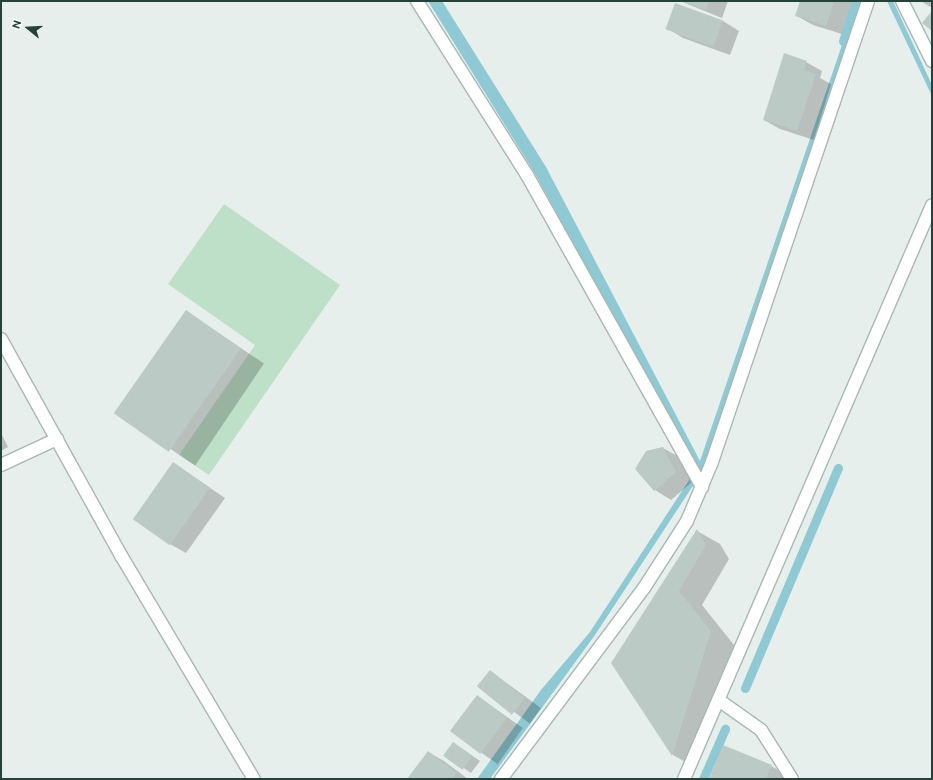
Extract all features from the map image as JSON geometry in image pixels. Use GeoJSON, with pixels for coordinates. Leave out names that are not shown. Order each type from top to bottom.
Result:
{"type":"FeatureCollection","features":[{"type":"Feature","properties":{"kind":"street"},"geometry":{"type":"LineString","coordinates":[[417,1],[527,175],[702,487]]}},
{"type":"Feature","properties":{"kind":"street"},"geometry":{"type":"LineString","coordinates":[[501,779],[644,588],[688,521],[702,487],[868,1]]}},
{"type":"Feature","properties":{"kind":"street"},"geometry":{"type":"LineString","coordinates":[[902,1],[932,61]]}},
{"type":"Feature","properties":{"kind":"street"},"geometry":{"type":"LineString","coordinates":[[684,779],[720,701],[932,205]]}},
{"type":"Feature","properties":{"kind":"street"},"geometry":{"type":"LineString","coordinates":[[1,339],[122,557],[254,779]]}},
{"type":"Feature","properties":{"kind":"street"},"geometry":{"type":"LineString","coordinates":[[1,465],[57,439]]}},
{"type":"Feature","properties":{"kind":"street"},"geometry":{"type":"LineString","coordinates":[[720,701],[761,730],[792,779]]}},
{"type":"Feature","properties":{"kind":"green space"},"geometry":{"type":"Polygon","coordinates":[[[224,204],[340,285],[209,475],[179,455],[255,345],[168,284],[224,204]]]}},
{"type":"Feature","properties":{"kind":"water"},"geometry":{"type":"Polygon","coordinates":[[[428,1],[442,1],[546,167],[700,461],[857,1],[862,1],[702,472],[595,635],[490,779],[477,779],[541,690],[590,632],[697,468],[534,172],[428,1]]]}},
{"type":"Feature","properties":{"kind":"water"},"geometry":{"type":"Polygon","coordinates":[[[887,1],[893,1],[932,85],[932,96],[887,1]]]}},
{"type":"Feature","properties":{"kind":"building"},"geometry":{"type":"Polygon","coordinates":[[[681,1],[709,1],[706,10],[681,1]]]}},
{"type":"Feature","properties":{"kind":"building"},"geometry":{"type":"Polygon","coordinates":[[[800,1],[834,1],[826,26],[795,16],[800,1]]]}},
{"type":"Feature","properties":{"kind":"building"},"geometry":{"type":"Polygon","coordinates":[[[675,3],[723,20],[713,47],[665,29],[675,3]]]}},
{"type":"Feature","properties":{"kind":"building"},"geometry":{"type":"Polygon","coordinates":[[[932,11],[932,31],[922,23],[932,11]]]}},
{"type":"Feature","properties":{"kind":"building"},"geometry":{"type":"Polygon","coordinates":[[[784,53],[807,61],[804,70],[816,74],[797,131],[763,120],[784,53]]]}},
{"type":"Feature","properties":{"kind":"building"},"geometry":{"type":"Polygon","coordinates":[[[186,310],[241,348],[169,452],[114,413],[186,310]]]}},
{"type":"Feature","properties":{"kind":"building"},"geometry":{"type":"Polygon","coordinates":[[[663,447],[676,472],[654,491],[635,469],[646,451],[663,447]]]}},
{"type":"Feature","properties":{"kind":"building"},"geometry":{"type":"Polygon","coordinates":[[[173,462],[210,488],[170,545],[133,519],[173,462]]]}},
{"type":"Feature","properties":{"kind":"building"},"geometry":{"type":"Polygon","coordinates":[[[697,529],[706,545],[679,591],[711,631],[672,756],[611,663],[697,529]]]}},
{"type":"Feature","properties":{"kind":"building"},"geometry":{"type":"Polygon","coordinates":[[[490,670],[525,698],[512,715],[477,686],[490,670]]]}},
{"type":"Feature","properties":{"kind":"building"},"geometry":{"type":"Polygon","coordinates":[[[477,695],[507,718],[480,754],[450,731],[477,695]]]}},
{"type":"Feature","properties":{"kind":"building"},"geometry":{"type":"Polygon","coordinates":[[[453,742],[472,756],[462,770],[443,756],[453,742]]]}},
{"type":"Feature","properties":{"kind":"building"},"geometry":{"type":"Polygon","coordinates":[[[723,745],[772,765],[766,779],[709,779],[723,745]]]}},
{"type":"Feature","properties":{"kind":"building"},"geometry":{"type":"Polygon","coordinates":[[[428,751],[457,773],[452,779],[407,779],[428,751]]]}},
{"type":"Feature","properties":{"kind":"waterway"},"geometry":{"type":"LineString","coordinates":[[843,41],[856,1]]}},
{"type":"Feature","properties":{"kind":"waterway"},"geometry":{"type":"LineString","coordinates":[[745,688],[838,468]]}},
{"type":"Feature","properties":{"kind":"waterway"},"geometry":{"type":"LineString","coordinates":[[703,779],[725,729]]}}]}
